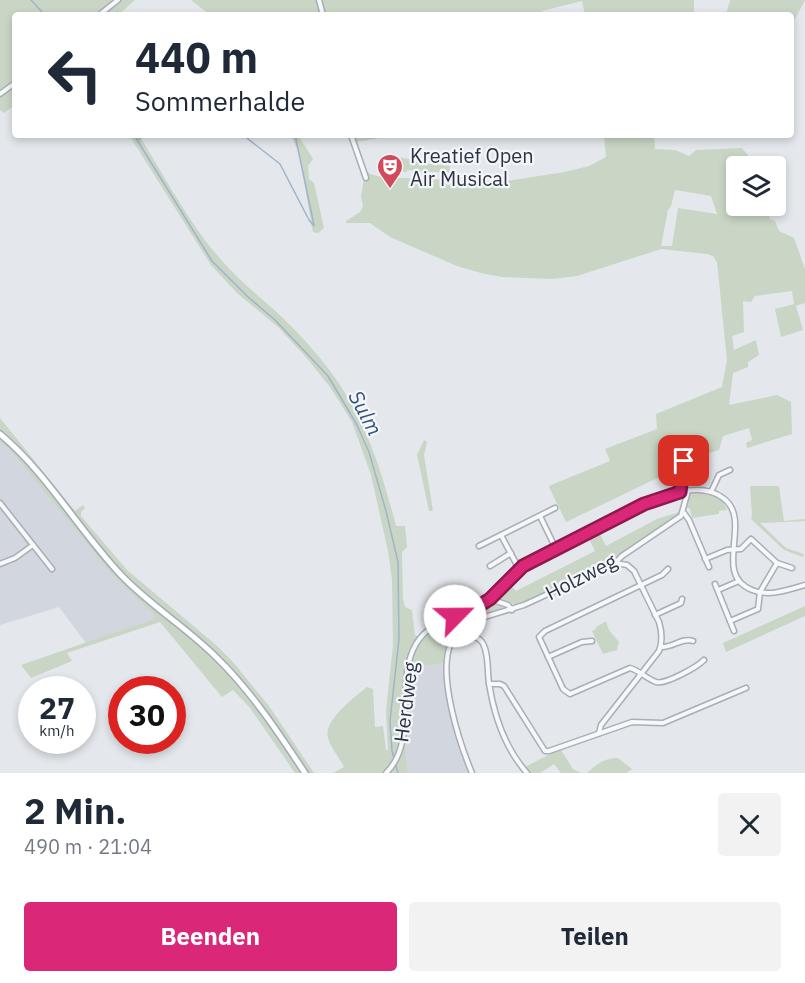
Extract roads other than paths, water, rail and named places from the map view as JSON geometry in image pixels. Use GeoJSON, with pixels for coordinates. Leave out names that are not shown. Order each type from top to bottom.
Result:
{"type":"FeatureCollection","features":[{"type":"Feature","properties":{"kind":"main road"},"geometry":{"type":"LineString","coordinates":[[0,434],[23,456],[122,576],[145,598],[202,644],[244,687],[276,729],[305,773]]}},
{"type":"Feature","properties":{"kind":"street"},"geometry":{"type":"LineString","coordinates":[[103,12],[118,0]]}},
{"type":"Feature","properties":{"kind":"street"},"geometry":{"type":"LineString","coordinates":[[352,138],[366,178]]}},
{"type":"Feature","properties":{"kind":"street"},"geometry":{"type":"LineString","coordinates":[[680,492],[684,461]]}},
{"type":"Feature","properties":{"kind":"street"},"geometry":{"type":"LineString","coordinates":[[730,470],[720,475],[711,492],[726,499],[732,508],[735,523],[733,566],[739,581],[747,588],[775,593],[805,585]]}},
{"type":"Feature","properties":{"kind":"street"},"geometry":{"type":"LineString","coordinates":[[688,491],[684,513],[709,567]]}},
{"type":"Feature","properties":{"kind":"street","name":"Herdweg"},"geometry":{"type":"LineString","coordinates":[[388,771],[398,758],[403,736],[407,668],[411,654],[423,635],[436,624],[474,609],[490,599],[519,569],[644,504],[680,492],[711,492]]}},
{"type":"Feature","properties":{"kind":"street"},"geometry":{"type":"LineString","coordinates":[[0,502],[52,569]]}},
{"type":"Feature","properties":{"kind":"street"},"geometry":{"type":"LineString","coordinates":[[479,546],[555,508]]}},
{"type":"Feature","properties":{"kind":"street","name":"Holzweg"},"geometry":{"type":"LineString","coordinates":[[454,638],[457,630],[465,623],[512,610],[615,563],[622,556],[670,526],[684,513]]}},
{"type":"Feature","properties":{"kind":"street"},"geometry":{"type":"LineString","coordinates":[[540,516],[556,549]]}},
{"type":"Feature","properties":{"kind":"street"},"geometry":{"type":"LineString","coordinates":[[501,535],[519,569]]}},
{"type":"Feature","properties":{"kind":"street"},"geometry":{"type":"LineString","coordinates":[[705,559],[733,549],[741,549],[751,539],[777,563],[792,568]]}},
{"type":"Feature","properties":{"kind":"street"},"geometry":{"type":"LineString","coordinates":[[0,564],[15,558],[33,545]]}},
{"type":"Feature","properties":{"kind":"street"},"geometry":{"type":"LineString","coordinates":[[490,566],[510,553]]}},
{"type":"Feature","properties":{"kind":"street"},"geometry":{"type":"LineString","coordinates":[[599,733],[601,725],[661,647],[661,630],[641,585],[630,567],[615,563]]}},
{"type":"Feature","properties":{"kind":"street"},"geometry":{"type":"LineString","coordinates":[[730,621],[758,609],[760,592],[777,563]]}},
{"type":"Feature","properties":{"kind":"street"},"geometry":{"type":"LineString","coordinates":[[668,569],[641,585],[541,633],[539,637],[563,689],[573,694],[627,669],[634,669],[663,683],[704,660]]}},
{"type":"Feature","properties":{"kind":"street"},"geometry":{"type":"LineString","coordinates":[[718,590],[739,581]]}},
{"type":"Feature","properties":{"kind":"street"},"geometry":{"type":"LineString","coordinates":[[715,584],[734,631]]}},
{"type":"Feature","properties":{"kind":"street"},"geometry":{"type":"LineString","coordinates":[[490,599],[512,610]]}},
{"type":"Feature","properties":{"kind":"street"},"geometry":{"type":"LineString","coordinates":[[656,615],[681,603],[682,599]]}},
{"type":"Feature","properties":{"kind":"street"},"geometry":{"type":"LineString","coordinates":[[472,773],[448,694],[446,668],[451,643],[449,639],[468,636],[482,643],[486,654],[489,684],[503,734],[510,751],[527,773]]}},
{"type":"Feature","properties":{"kind":"street"},"geometry":{"type":"LineString","coordinates":[[661,647],[668,647],[687,639],[693,641]]}},
{"type":"Feature","properties":{"kind":"street"},"geometry":{"type":"LineString","coordinates":[[548,657],[582,642],[592,641]]}},
{"type":"Feature","properties":{"kind":"street"},"geometry":{"type":"LineString","coordinates":[[489,684],[504,686],[547,751],[632,722],[660,724],[746,688]]}},
{"type":"Feature","properties":{"kind":"waterway","name":"Sulm"},"geometry":{"type":"LineString","coordinates":[[31,0],[42,12]]}},
{"type":"Feature","properties":{"kind":"waterway","name":"Sulm"},"geometry":{"type":"LineString","coordinates":[[136,138],[212,261],[275,320],[328,376],[357,425],[369,452],[398,562],[399,639],[390,721],[392,751],[398,773]]}},
{"type":"Feature","properties":{"kind":"waterway"},"geometry":{"type":"LineString","coordinates":[[247,138],[280,164],[314,226]]}},
{"type":"Feature","properties":{"kind":"waterway"},"geometry":{"type":"LineString","coordinates":[[296,138],[314,225]]}},
{"type":"Feature","properties":{"kind":"place","name":"Kreatief Open Air Musical"},"geometry":{"type":"Point","coordinates":[390,190]}}]}
